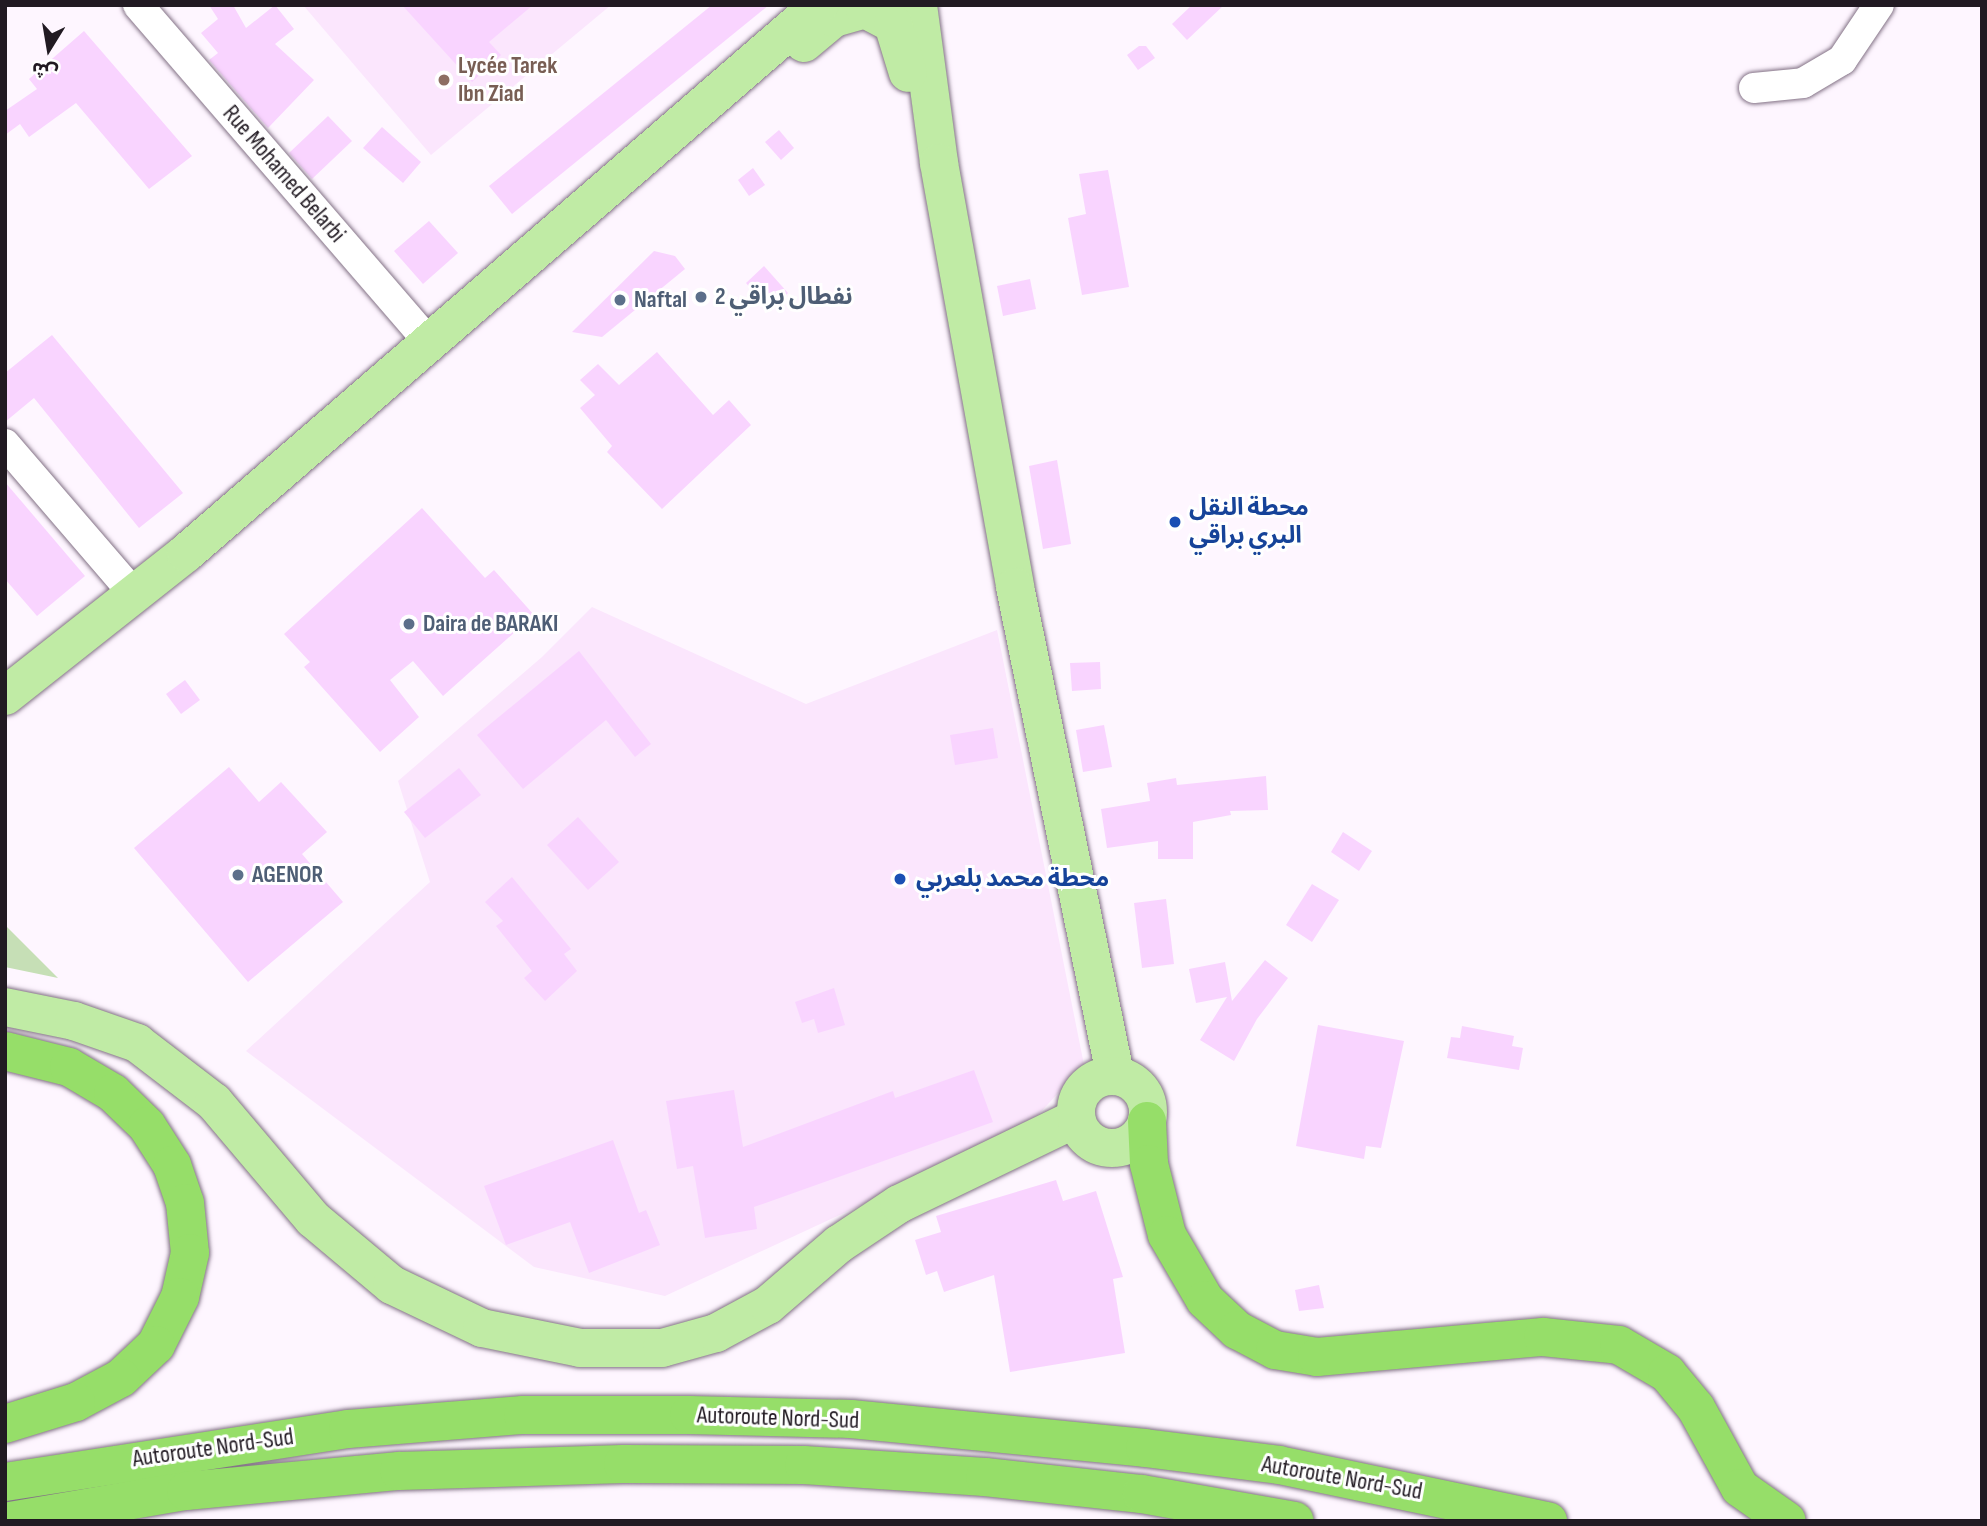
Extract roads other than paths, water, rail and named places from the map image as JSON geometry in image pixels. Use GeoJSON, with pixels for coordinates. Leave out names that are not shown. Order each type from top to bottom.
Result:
{"type":"FeatureCollection","features":[{"type":"Feature","properties":{"kind":"highway"},"geometry":{"type":"LineString","coordinates":[[5,1051],[69,1067],[113,1093],[147,1126],[172,1165],[185,1203],[190,1253],[180,1297],[156,1345],[121,1378],[76,1402],[5,1424]]}},
{"type":"Feature","properties":{"kind":"highway"},"geometry":{"type":"LineString","coordinates":[[1147,1121],[1149,1164],[1167,1235],[1205,1300],[1237,1330],[1275,1350],[1317,1357],[1543,1337],[1619,1345],[1650,1360],[1675,1382],[1696,1408],[1740,1488],[1787,1521]]}},
{"type":"Feature","properties":{"kind":"highway","name":"Autoroute Nord-Sud"},"geometry":{"type":"LineString","coordinates":[[5,1482],[348,1429],[523,1415],[851,1419],[1279,1465],[1548,1521]]}},
{"type":"Feature","properties":{"kind":"highway","name":"Autoroute Nord-Sud"},"geometry":{"type":"LineString","coordinates":[[10,1521],[186,1491],[399,1471],[623,1464],[804,1465],[985,1477],[1142,1494],[1296,1521]]}},
{"type":"Feature","properties":{"kind":"main road"},"geometry":{"type":"LineString","coordinates":[[5,696],[134,594],[819,5]]}},
{"type":"Feature","properties":{"kind":"main road"},"geometry":{"type":"LineString","coordinates":[[918,5],[939,163],[1015,587],[1115,1076]]}},
{"type":"Feature","properties":{"kind":"main road"},"geometry":{"type":"LineString","coordinates":[[735,76],[757,74],[776,66],[849,10],[881,14],[901,39],[923,135],[939,163]]}},
{"type":"Feature","properties":{"kind":"main road"},"geometry":{"type":"LineString","coordinates":[[5,990],[93,1017],[137,1043],[214,1102],[313,1219],[392,1285],[482,1328],[546,1344],[606,1350],[690,1342],[743,1321],[869,1223],[1075,1119]]}},
{"type":"Feature","properties":{"kind":"main road"},"geometry":{"type":"LineString","coordinates":[[5,1007],[74,1021],[137,1043]]}},
{"type":"Feature","properties":{"kind":"main road"},"geometry":{"type":"LineString","coordinates":[[1115,1076],[1137,1086],[1145,1097],[1147,1121],[1131,1144],[1112,1149],[1088,1141],[1075,1119],[1079,1096],[1086,1086],[1115,1076]]}},
{"type":"Feature","properties":{"kind":"street","name":"Rue Mohamed Belarbi"},"geometry":{"type":"LineString","coordinates":[[138,5],[429,342]]}},
{"type":"Feature","properties":{"kind":"street"},"geometry":{"type":"LineString","coordinates":[[1754,88],[1803,83],[1842,60],[1879,5]]}},
{"type":"Feature","properties":{"kind":"street"},"geometry":{"type":"LineString","coordinates":[[5,444],[134,594]]}},
{"type":"Feature","properties":{"kind":"place","name":"Lycée Tarek Ibn Ziad"},"geometry":{"type":"Point","coordinates":[444,80]}},
{"type":"Feature","properties":{"kind":"place","name":"نفطال براقي 2"},"geometry":{"type":"Point","coordinates":[701,297]}},
{"type":"Feature","properties":{"kind":"place","name":"Naftal"},"geometry":{"type":"Point","coordinates":[620,300]}},
{"type":"Feature","properties":{"kind":"place","name":"محطة النقل البري براقي"},"geometry":{"type":"Point","coordinates":[1175,522]}},
{"type":"Feature","properties":{"kind":"place","name":"Daira de BARAKI"},"geometry":{"type":"Point","coordinates":[409,624]}},
{"type":"Feature","properties":{"kind":"place","name":"AGENOR"},"geometry":{"type":"Point","coordinates":[238,875]}},
{"type":"Feature","properties":{"kind":"place","name":"محطة محمد بلعربي"},"geometry":{"type":"Point","coordinates":[900,879]}}]}
